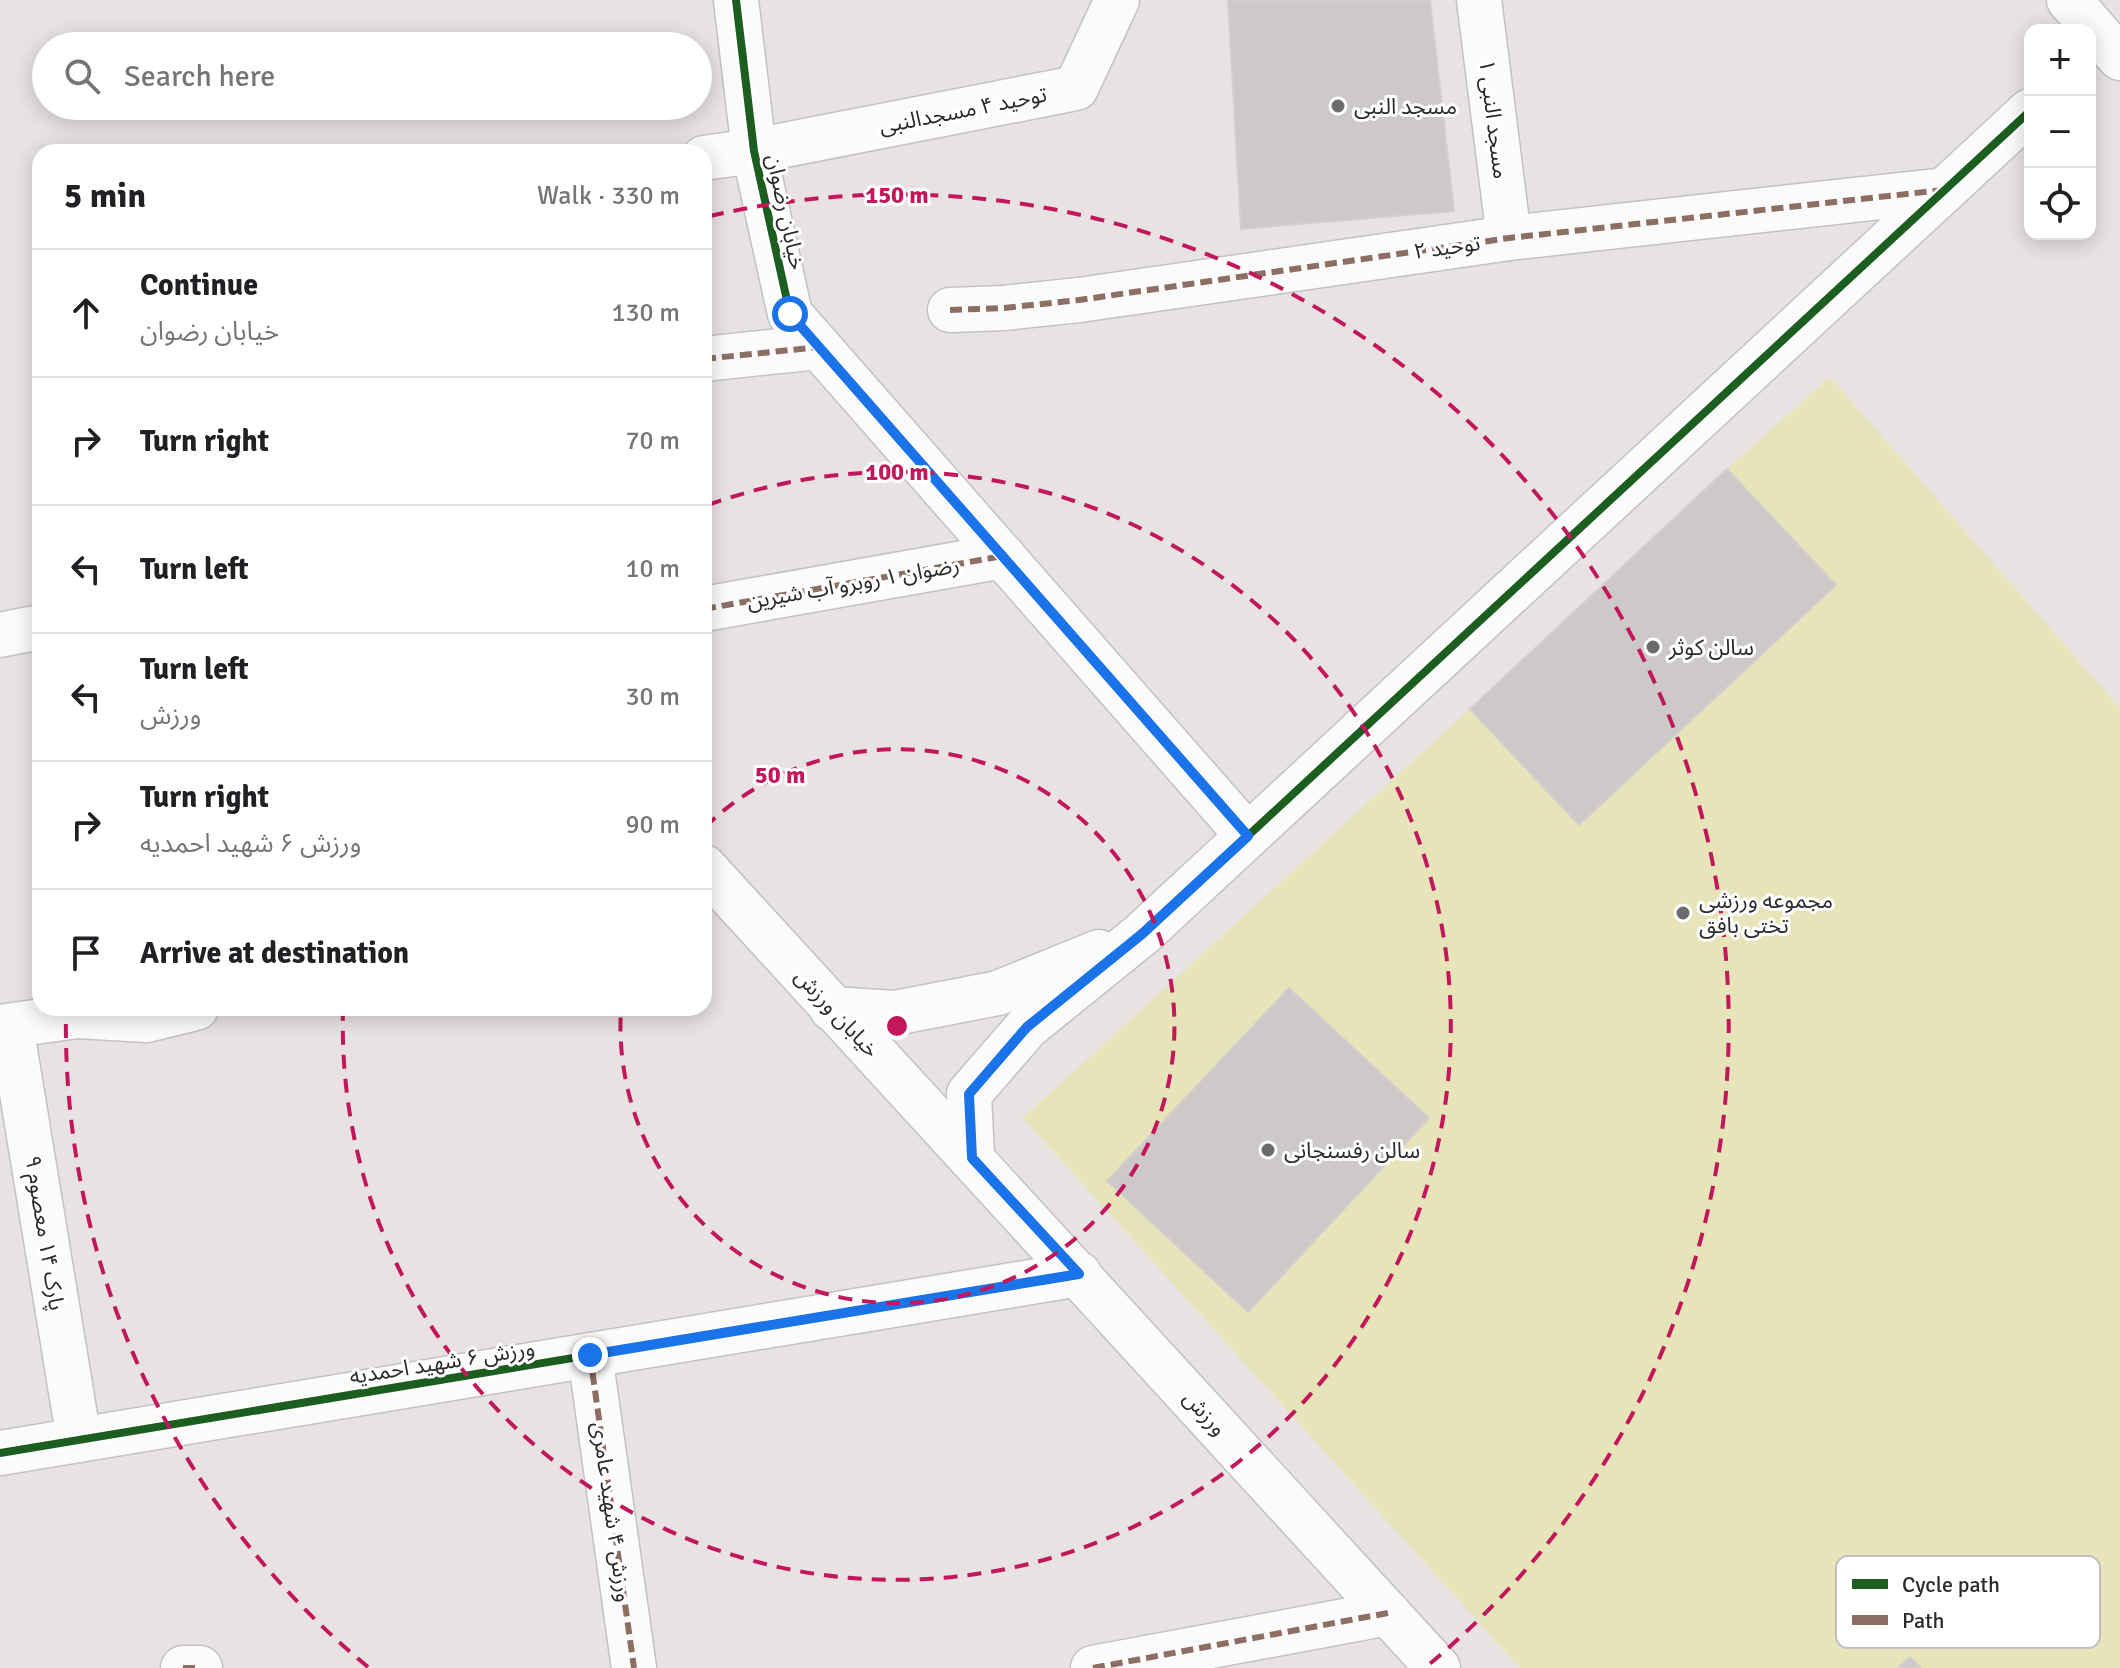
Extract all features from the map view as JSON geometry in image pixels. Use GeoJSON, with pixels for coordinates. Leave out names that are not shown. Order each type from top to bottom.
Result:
{"type":"FeatureCollection","features":[{"type":"Feature","properties":{"kind":"street","name":"خیابان رضوان"},"geometry":{"type":"LineString","coordinates":[[736,0],[754,151],[790,314],[1248,836]]}},
{"type":"Feature","properties":{"kind":"street","name":"توحید ۴ مسجدالنبی"},"geometry":{"type":"LineString","coordinates":[[754,151],[1076,88],[1117,0]]}},
{"type":"Feature","properties":{"kind":"street","name":"مسجد النبی ۱"},"geometry":{"type":"LineString","coordinates":[[1479,0],[1509,238]]}},
{"type":"Feature","properties":{"kind":"street"},"geometry":{"type":"LineString","coordinates":[[2069,0],[2105,52]]}},
{"type":"Feature","properties":{"kind":"street"},"geometry":{"type":"LineString","coordinates":[[972,1158],[969,1094],[1027,1027],[1142,934],[2024,117]]}},
{"type":"Feature","properties":{"kind":"street"},"geometry":{"type":"LineString","coordinates":[[712,157],[754,151]]}},
{"type":"Feature","properties":{"kind":"street","name":"توحید ۲"},"geometry":{"type":"LineString","coordinates":[[950,310],[1079,300],[1509,238],[1945,190]]}},
{"type":"Feature","properties":{"kind":"street"},"geometry":{"type":"LineString","coordinates":[[712,358],[819,347]]}},
{"type":"Feature","properties":{"kind":"street","name":"رضوان ۱ روبرو آب شیرین"},"geometry":{"type":"LineString","coordinates":[[712,608],[1003,556]]}},
{"type":"Feature","properties":{"kind":"street"},"geometry":{"type":"LineString","coordinates":[[0,635],[32,629]]}},
{"type":"Feature","properties":{"kind":"street","name":"خیابان ورزش"},"geometry":{"type":"LineString","coordinates":[[712,876],[972,1158]]}},
{"type":"Feature","properties":{"kind":"street"},"geometry":{"type":"LineString","coordinates":[[832,1009],[895,1013],[998,993],[1142,934]]}},
{"type":"Feature","properties":{"kind":"street"},"geometry":{"type":"LineString","coordinates":[[6,1027],[77,1016],[147,1020],[163,1016]]}},
{"type":"Feature","properties":{"kind":"street","name":"پارک ۱۴ معصوم ۹"},"geometry":{"type":"LineString","coordinates":[[6,1027],[79,1440]]}},
{"type":"Feature","properties":{"kind":"street","name":"ورزش"},"geometry":{"type":"LineString","coordinates":[[972,1158],[1438,1668]]}},
{"type":"Feature","properties":{"kind":"street","name":"ورزش ۶ شهید احمدیه"},"geometry":{"type":"LineString","coordinates":[[0,1453],[1079,1274]]}},
{"type":"Feature","properties":{"kind":"street","name":"ورزش ۴ شهید عامری"},"geometry":{"type":"LineString","coordinates":[[590,1355],[634,1668]]}},
{"type":"Feature","properties":{"kind":"street"},"geometry":{"type":"LineString","coordinates":[[1093,1668],[1388,1613]]}},
{"type":"Feature","properties":{"kind":"street"},"geometry":{"type":"LineString","coordinates":[[183,1668],[200,1668]]}},
{"type":"Feature","properties":{"kind":"shaded area","name":"مجموعه ورزشی تختی بافق"},"geometry":{"type":"Polygon","coordinates":[[[1830,377],[2120,708],[2120,1668],[1520,1668],[1023,1118],[1830,377]]]}},
{"type":"Feature","properties":{"kind":"building","name":"مسجد النبی"},"geometry":{"type":"Polygon","coordinates":[[[1228,0],[1430,0],[1454,211],[1241,229],[1228,0]]]}},
{"type":"Feature","properties":{"kind":"building","name":"سالن کوثر"},"geometry":{"type":"Polygon","coordinates":[[[1727,469],[1836,585],[1579,825],[1470,709],[1727,469]]]}},
{"type":"Feature","properties":{"kind":"building","name":"سالن رفسنجانی"},"geometry":{"type":"Polygon","coordinates":[[[1289,988],[1429,1118],[1248,1312],[1107,1181],[1289,988]]]}},
{"type":"Feature","properties":{"kind":"building"},"geometry":{"type":"Polygon","coordinates":[[[1910,1657],[1921,1668],[1898,1668],[1910,1657]]]}},
{"type":"Feature","properties":{"kind":"marked path"},"geometry":{"type":"LineString","coordinates":[[950,310],[1079,300],[1509,238],[1943,190]]}},
{"type":"Feature","properties":{"kind":"marked path"},"geometry":{"type":"LineString","coordinates":[[712,358],[819,347]]}},
{"type":"Feature","properties":{"kind":"marked path"},"geometry":{"type":"LineString","coordinates":[[712,608],[1003,556]]}},
{"type":"Feature","properties":{"kind":"marked path"},"geometry":{"type":"LineString","coordinates":[[590,1355],[634,1668]]}},
{"type":"Feature","properties":{"kind":"marked path"},"geometry":{"type":"LineString","coordinates":[[1093,1668],[1388,1613]]}},
{"type":"Feature","properties":{"kind":"marked path"},"geometry":{"type":"LineString","coordinates":[[183,1668],[200,1668]]}},
{"type":"Feature","properties":{"kind":"cycle path"},"geometry":{"type":"LineString","coordinates":[[736,0],[754,151],[790,314],[1248,836]]}},
{"type":"Feature","properties":{"kind":"cycle path"},"geometry":{"type":"LineString","coordinates":[[972,1158],[969,1094],[1027,1027],[1142,934],[2024,117]]}},
{"type":"Feature","properties":{"kind":"cycle path"},"geometry":{"type":"LineString","coordinates":[[0,1453],[1079,1274]]}},
{"type":"Feature","properties":{"kind":"place","name":"مسجد النبی"},"geometry":{"type":"Point","coordinates":[1338,106]}},
{"type":"Feature","properties":{"kind":"place","name":"سالن کوثر"},"geometry":{"type":"Point","coordinates":[1653,647]}},
{"type":"Feature","properties":{"kind":"place","name":"مجموعه ورزشی تختی بافق"},"geometry":{"type":"Point","coordinates":[1683,913]}},
{"type":"Feature","properties":{"kind":"place","name":"سالن رفسنجانی"},"geometry":{"type":"Point","coordinates":[1268,1150]}},
{"type":"Feature","properties":{"kind":"route"},"geometry":{"type":"LineString","coordinates":[[590,1355],[1079,1274],[972,1158],[969,1094],[1027,1027],[1142,934],[1248,836],[790,314]]}}]}
